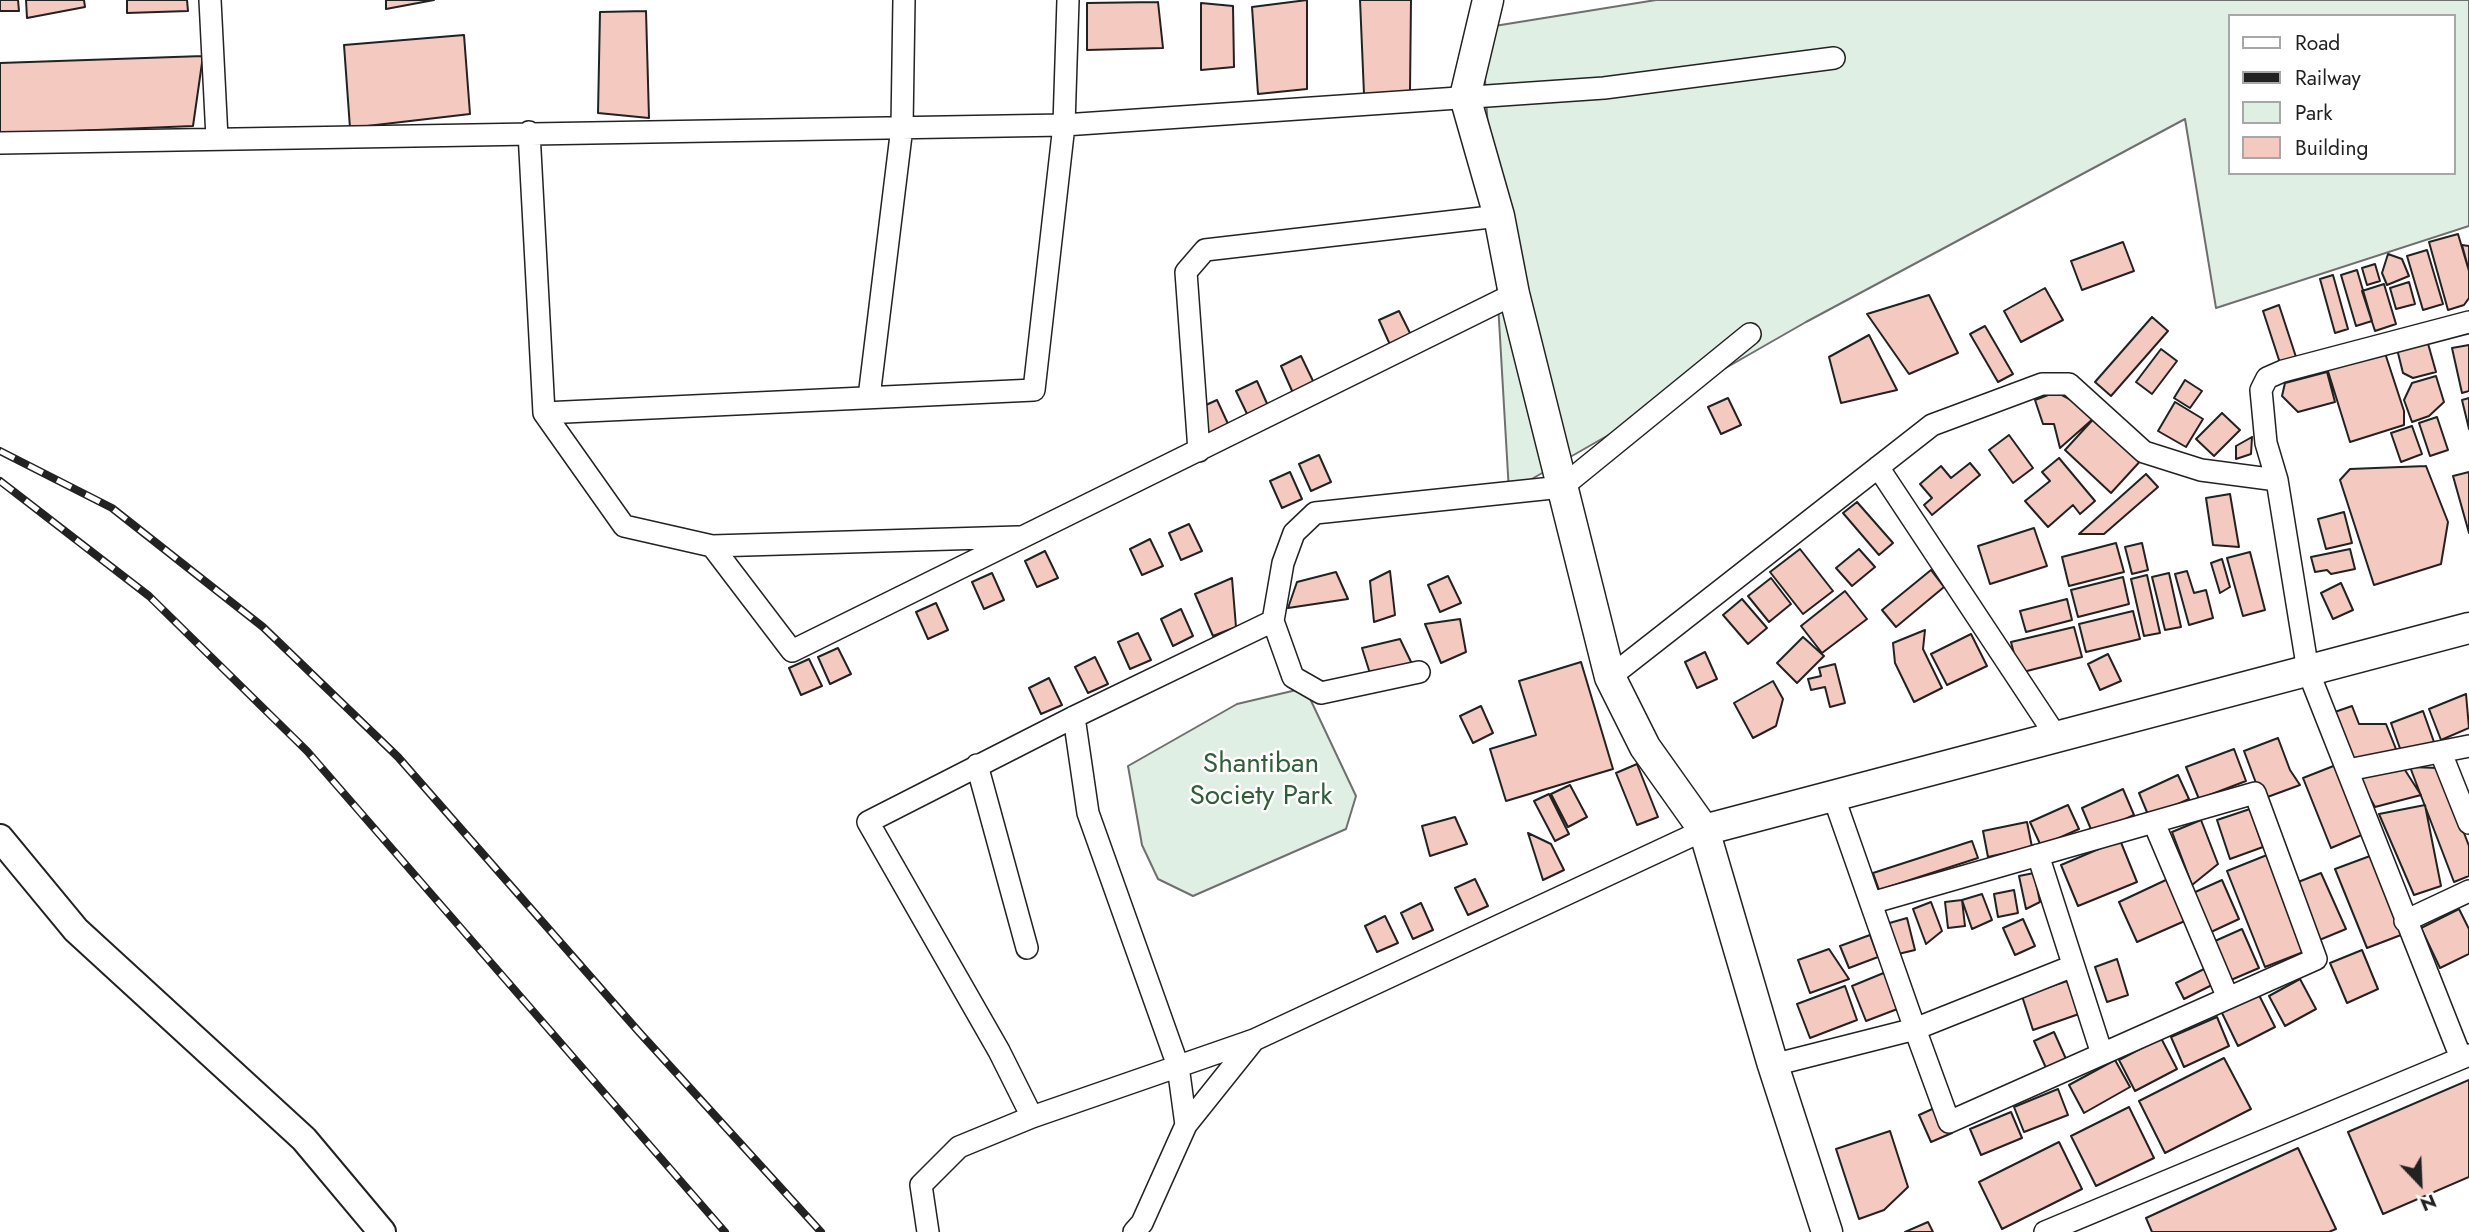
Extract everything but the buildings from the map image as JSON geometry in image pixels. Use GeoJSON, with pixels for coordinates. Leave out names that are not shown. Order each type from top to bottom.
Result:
{"type":"FeatureCollection","features":[{"type":"Feature","properties":{"kind":"main road"},"geometry":{"type":"LineString","coordinates":[[1488,0],[1465,97],[1499,216],[1514,294],[1610,677],[1645,747],[1704,830],[1773,1065],[1828,1232]]}},
{"type":"Feature","properties":{"kind":"main road"},"geometry":{"type":"LineString","coordinates":[[1704,830],[2469,628]]}},
{"type":"Feature","properties":{"kind":"street"},"geometry":{"type":"LineString","coordinates":[[211,0],[217,138]]}},
{"type":"Feature","properties":{"kind":"street"},"geometry":{"type":"LineString","coordinates":[[869,397],[902,127],[904,0]]}},
{"type":"Feature","properties":{"kind":"street"},"geometry":{"type":"LineString","coordinates":[[544,413],[1034,390],[1065,125],[1068,0]]}},
{"type":"Feature","properties":{"kind":"street"},"geometry":{"type":"LineString","coordinates":[[0,143],[1065,125],[1604,88],[1834,58]]}},
{"type":"Feature","properties":{"kind":"street"},"geometry":{"type":"LineString","coordinates":[[529,132],[544,413],[624,526],[712,546],[1027,536]]}},
{"type":"Feature","properties":{"kind":"street"},"geometry":{"type":"LineString","coordinates":[[1199,451],[1186,272],[1205,250],[1499,216]]}},
{"type":"Feature","properties":{"kind":"street"},"geometry":{"type":"LineString","coordinates":[[712,546],[792,651],[1514,294]]}},
{"type":"Feature","properties":{"kind":"street"},"geometry":{"type":"LineString","coordinates":[[2045,1232],[2465,1056],[2405,921],[2308,671],[2277,480],[2266,443],[2261,390],[2267,378],[2469,322]]}},
{"type":"Feature","properties":{"kind":"street"},"geometry":{"type":"LineString","coordinates":[[1419,672],[1321,693],[1293,677],[1273,621],[1283,563],[1294,533],[1315,513],[1562,486],[1750,334]]}},
{"type":"Feature","properties":{"kind":"street"},"geometry":{"type":"LineString","coordinates":[[1610,677],[1932,425],[2042,384],[2069,384],[2144,452],[2201,470],[2277,480]]}},
{"type":"Feature","properties":{"kind":"street"},"geometry":{"type":"LineString","coordinates":[[1878,467],[2056,736]]}},
{"type":"Feature","properties":{"kind":"street"},"geometry":{"type":"LineString","coordinates":[[1032,1117],[999,1051],[868,822],[1074,717],[1273,621]]}},
{"type":"Feature","properties":{"kind":"street"},"geometry":{"type":"LineString","coordinates":[[1074,717],[1088,813],[1178,1066],[1186,1125]]}},
{"type":"Feature","properties":{"kind":"street"},"geometry":{"type":"LineString","coordinates":[[2347,770],[2469,746]]}},
{"type":"Feature","properties":{"kind":"street"},"geometry":{"type":"LineString","coordinates":[[2441,753],[2469,823]]}},
{"type":"Feature","properties":{"kind":"street"},"geometry":{"type":"LineString","coordinates":[[978,765],[1027,948]]}},
{"type":"Feature","properties":{"kind":"street"},"geometry":{"type":"LineString","coordinates":[[1834,797],[1915,1030],[1949,1122],[2316,959],[2255,793],[1871,903]]}},
{"type":"Feature","properties":{"kind":"street"},"geometry":{"type":"LineString","coordinates":[[2154,823],[2228,998]]}},
{"type":"Feature","properties":{"kind":"street"},"geometry":{"type":"LineString","coordinates":[[928,1232],[921,1185],[959,1147],[1032,1117],[1254,1040],[1704,830]]}},
{"type":"Feature","properties":{"kind":"street"},"geometry":{"type":"LineString","coordinates":[[0,838],[76,930],[304,1139],[382,1232]]}},
{"type":"Feature","properties":{"kind":"street"},"geometry":{"type":"LineString","coordinates":[[2038,855],[2102,1054]]}},
{"type":"Feature","properties":{"kind":"street"},"geometry":{"type":"LineString","coordinates":[[2405,921],[2469,891]]}},
{"type":"Feature","properties":{"kind":"street"},"geometry":{"type":"LineString","coordinates":[[1773,1065],[1915,1030],[2073,965]]}},
{"type":"Feature","properties":{"kind":"street"},"geometry":{"type":"LineString","coordinates":[[1134,1232],[1142,1223],[1186,1125],[1254,1040]]}},
{"type":"Feature","properties":{"kind":"green space"},"geometry":{"type":"Polygon","coordinates":[[[1656,0],[2469,0],[2469,226],[2216,308],[2185,119],[1806,322],[1509,492],[1482,28],[1656,0]]]}},
{"type":"Feature","properties":{"kind":"green space","name":"Shantiban Society Park"},"geometry":{"type":"Polygon","coordinates":[[[1305,688],[1356,796],[1346,829],[1193,896],[1158,879],[1142,845],[1128,766],[1237,704],[1305,688]]]}},
{"type":"Feature","properties":{"kind":"railway"},"geometry":{"type":"LineString","coordinates":[[0,451],[112,508],[263,627],[398,757],[639,1032],[821,1232]]}},
{"type":"Feature","properties":{"kind":"railway"},"geometry":{"type":"LineString","coordinates":[[0,481],[149,596],[307,751],[725,1232]]}}]}
